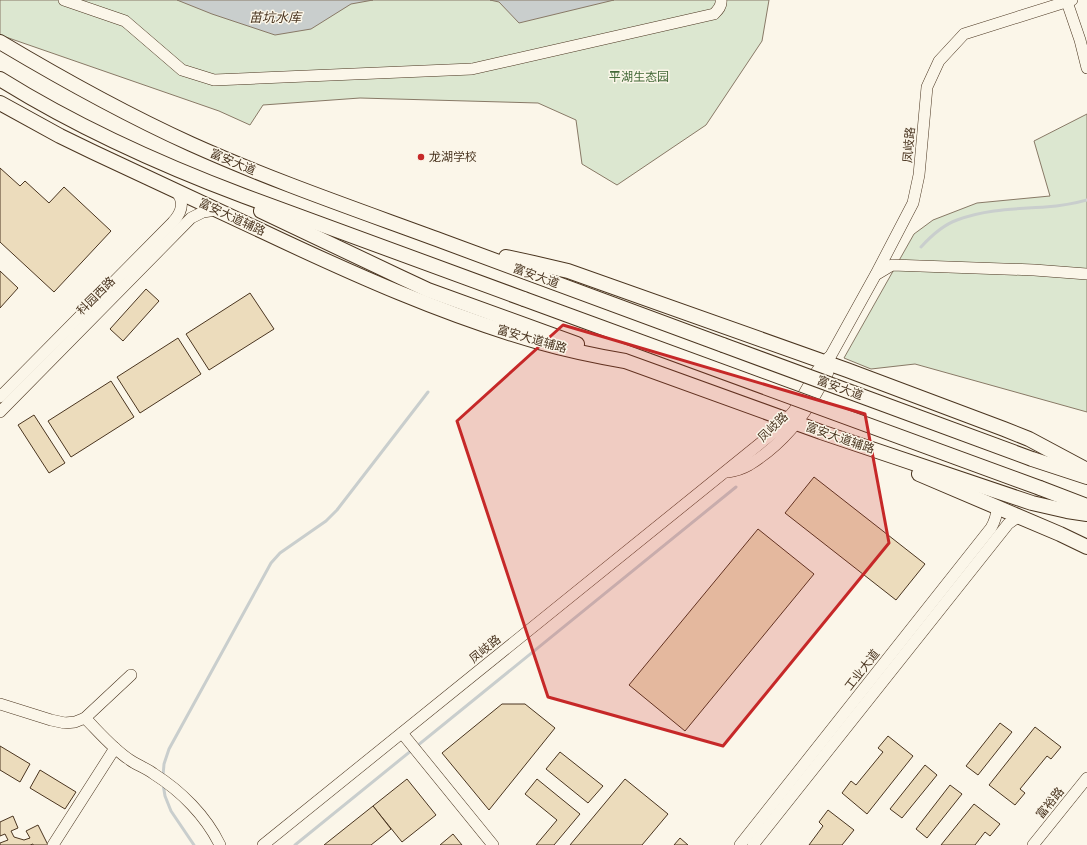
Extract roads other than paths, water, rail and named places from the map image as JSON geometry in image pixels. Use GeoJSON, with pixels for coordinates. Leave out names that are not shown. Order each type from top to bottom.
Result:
{"type":"FeatureCollection","features":[{"type":"Feature","properties":{"kind":"main road","name":"富安大道"},"geometry":{"type":"LineString","coordinates":[[0,42],[114,106],[192,144],[265,175],[1032,459],[1087,477]]}},
{"type":"Feature","properties":{"kind":"main road","name":"富安大道"},"geometry":{"type":"LineString","coordinates":[[0,79],[87,127],[161,164],[230,191],[1087,506]]}},
{"type":"Feature","properties":{"kind":"main road","name":"富安大道辅路"},"geometry":{"type":"LineString","coordinates":[[0,103],[67,139],[216,210],[328,262],[438,308],[510,334],[540,343],[625,361],[821,432],[1032,503],[1087,514]]}},
{"type":"Feature","properties":{"kind":"main road"},"geometry":{"type":"LineString","coordinates":[[161,164],[428,290],[625,361]]}},
{"type":"Feature","properties":{"kind":"main road"},"geometry":{"type":"LineString","coordinates":[[469,251],[568,271],[828,361],[1029,439],[1087,470]]}},
{"type":"Feature","properties":{"kind":"main road"},"geometry":{"type":"LineString","coordinates":[[821,432],[1019,516],[1087,547]]}},
{"type":"Feature","properties":{"kind":"street"},"geometry":{"type":"LineString","coordinates":[[64,0],[124,21],[182,70],[214,80],[472,70],[714,14],[721,4],[721,0]]}},
{"type":"Feature","properties":{"kind":"street"},"geometry":{"type":"LineString","coordinates":[[1070,1],[1087,68]]}},
{"type":"Feature","properties":{"kind":"street","name":"凤岐路"},"geometry":{"type":"LineString","coordinates":[[263,845],[770,436],[792,421],[800,402],[817,371],[828,361],[913,203],[919,175],[927,87],[939,61],[964,34],[1070,1]]}},
{"type":"Feature","properties":{"kind":"street","name":"科园西路"},"geometry":{"type":"LineString","coordinates":[[0,397],[173,222],[180,213],[181,206],[181,201],[176,190]]}},
{"type":"Feature","properties":{"kind":"street","name":"科园西路"},"geometry":{"type":"LineString","coordinates":[[0,412],[192,218],[203,212],[216,210]]}},
{"type":"Feature","properties":{"kind":"street"},"geometry":{"type":"LineString","coordinates":[[876,274],[892,265],[1034,270],[1087,274]]}},
{"type":"Feature","properties":{"kind":"street","name":"工业大道"},"geometry":{"type":"LineString","coordinates":[[740,845],[991,528],[996,518],[997,507]]}},
{"type":"Feature","properties":{"kind":"street","name":"工业大道"},"geometry":{"type":"LineString","coordinates":[[753,845],[1008,524],[1019,516]]}},
{"type":"Feature","properties":{"kind":"street"},"geometry":{"type":"LineString","coordinates":[[0,704],[51,720],[75,722],[85,718],[131,675]]}},
{"type":"Feature","properties":{"kind":"street"},"geometry":{"type":"LineString","coordinates":[[85,718],[130,761],[153,773],[172,786],[207,823],[220,845]]}},
{"type":"Feature","properties":{"kind":"street"},"geometry":{"type":"LineString","coordinates":[[402,733],[493,845]]}},
{"type":"Feature","properties":{"kind":"street"},"geometry":{"type":"LineString","coordinates":[[53,845],[115,748]]}},
{"type":"Feature","properties":{"kind":"street","name":"富裕路"},"geometry":{"type":"LineString","coordinates":[[1033,845],[1087,778]]}},
{"type":"Feature","properties":{"kind":"water","name":"苗坑水库"},"geometry":{"type":"Polygon","coordinates":[[[177,0],[373,0],[351,4],[311,29],[275,35],[212,14],[177,0]]]}},
{"type":"Feature","properties":{"kind":"water"},"geometry":{"type":"Polygon","coordinates":[[[490,0],[614,0],[519,23],[499,2],[490,0]]]}},
{"type":"Feature","properties":{"kind":"waterway"},"geometry":{"type":"LineString","coordinates":[[921,247],[942,228],[952,222],[968,216],[1001,210],[1045,207],[1087,200]]}},
{"type":"Feature","properties":{"kind":"waterway"},"geometry":{"type":"LineString","coordinates":[[163,776],[164,764],[169,749],[271,563],[280,553],[326,521],[337,510],[428,392]]}},
{"type":"Feature","properties":{"kind":"waterway"},"geometry":{"type":"LineString","coordinates":[[295,845],[736,487]]}},
{"type":"Feature","properties":{"kind":"waterway"},"geometry":{"type":"LineString","coordinates":[[163,784],[165,796],[171,811],[194,845]]}},
{"type":"Feature","properties":{"kind":"place","name":"龙湖学校"},"geometry":{"type":"Point","coordinates":[421,157]}},
{"type":"Feature","properties":{"kind":"park label","name":"平湖生态园"},"geometry":{"type":"Point","coordinates":[639,77]}}]}
